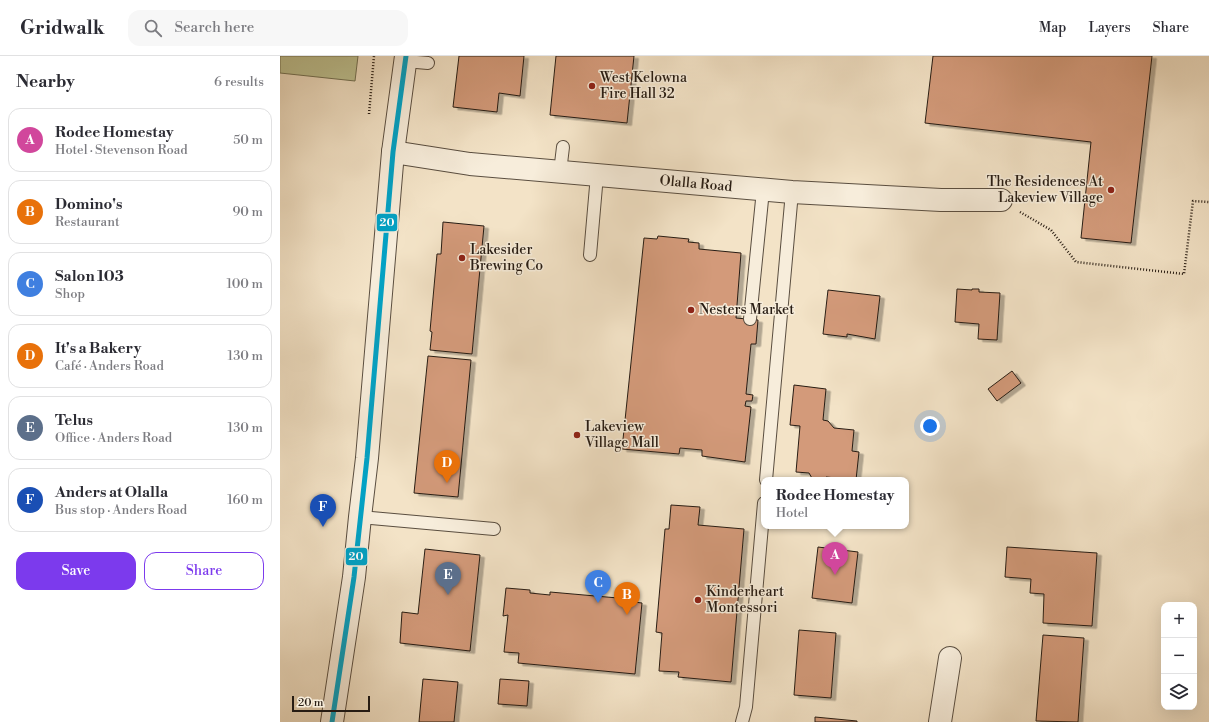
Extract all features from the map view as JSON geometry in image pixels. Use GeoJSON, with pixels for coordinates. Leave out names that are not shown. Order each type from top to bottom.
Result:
{"type":"FeatureCollection","features":[{"type":"Feature","properties":{"kind":"street"},"geometry":{"type":"LineString","coordinates":[[332,722],[354,577],[367,458],[393,152],[405,59]]}},
{"type":"Feature","properties":{"kind":"street","name":"Olalla Road"},"geometry":{"type":"LineString","coordinates":[[393,152],[470,164],[763,190],[941,200],[1002,200]]}},
{"type":"Feature","properties":{"kind":"street"},"geometry":{"type":"LineString","coordinates":[[940,722],[950,658]]}},
{"type":"Feature","properties":{"kind":"lane"},"geometry":{"type":"LineString","coordinates":[[405,59],[428,63]]}},
{"type":"Feature","properties":{"kind":"lane"},"geometry":{"type":"LineString","coordinates":[[560,172],[563,147]]}},
{"type":"Feature","properties":{"kind":"lane"},"geometry":{"type":"LineString","coordinates":[[590,255],[597,175]]}},
{"type":"Feature","properties":{"kind":"lane"},"geometry":{"type":"LineString","coordinates":[[750,319],[763,190]]}},
{"type":"Feature","properties":{"kind":"lane"},"geometry":{"type":"LineString","coordinates":[[766,477],[792,192]]}},
{"type":"Feature","properties":{"kind":"lane"},"geometry":{"type":"LineString","coordinates":[[360,517],[494,529]]}},
{"type":"Feature","properties":{"kind":"lane"},"geometry":{"type":"LineString","coordinates":[[742,722],[746,707],[762,529]]}},
{"type":"Feature","properties":{"kind":"path"},"geometry":{"type":"LineString","coordinates":[[369,114],[374,56]]}},
{"type":"Feature","properties":{"kind":"path"},"geometry":{"type":"LineString","coordinates":[[1002,200],[1051,230],[1076,262],[1184,274],[1193,200],[1209,202]]}},
{"type":"Feature","properties":{"kind":"green space"},"geometry":{"type":"Polygon","coordinates":[[[280,56],[358,56],[355,81],[280,73],[280,56]]]}},
{"type":"Feature","properties":{"kind":"building"},"geometry":{"type":"Polygon","coordinates":[[[459,56],[524,56],[520,96],[499,93],[497,112],[453,107],[459,56]]]}},
{"type":"Feature","properties":{"kind":"building","name":"West Kelowna Fire Hall 32"},"geometry":{"type":"Polygon","coordinates":[[[556,56],[634,56],[627,123],[550,115],[556,56]]]}},
{"type":"Feature","properties":{"kind":"building","name":"The Residences At Lakeview Village"},"geometry":{"type":"Polygon","coordinates":[[[933,56],[1152,56],[1131,243],[1081,238],[1091,142],[925,123],[933,56]]]}},
{"type":"Feature","properties":{"kind":"building"},"geometry":{"type":"Polygon","coordinates":[[[443,222],[484,226],[472,354],[430,350],[432,332],[430,331],[437,254],[441,254],[443,222]]]}},
{"type":"Feature","properties":{"kind":"building"},"geometry":{"type":"Polygon","coordinates":[[[658,236],[689,239],[688,242],[699,243],[699,249],[741,253],[736,318],[758,320],[756,344],[751,344],[746,394],[753,395],[752,401],[746,401],[745,406],[751,407],[745,462],[702,456],[702,450],[680,448],[679,454],[622,449],[644,238],[657,239],[658,236]]]}},
{"type":"Feature","properties":{"kind":"building"},"geometry":{"type":"Polygon","coordinates":[[[957,289],[979,289],[979,292],[1000,293],[997,340],[978,339],[979,324],[955,322],[957,289]]]}},
{"type":"Feature","properties":{"kind":"building"},"geometry":{"type":"Polygon","coordinates":[[[828,290],[880,296],[875,339],[847,334],[847,337],[823,334],[828,290]]]}},
{"type":"Feature","properties":{"kind":"building"},"geometry":{"type":"Polygon","coordinates":[[[428,356],[471,360],[458,497],[414,493],[428,356]]]}},
{"type":"Feature","properties":{"kind":"building"},"geometry":{"type":"Polygon","coordinates":[[[1012,371],[1021,383],[997,401],[988,389],[1012,371]]]}},
{"type":"Feature","properties":{"kind":"building"},"geometry":{"type":"Polygon","coordinates":[[[794,385],[826,389],[823,420],[828,421],[834,428],[854,430],[852,451],[859,452],[856,477],[811,477],[809,473],[796,472],[800,426],[790,425],[794,385]]]}},
{"type":"Feature","properties":{"kind":"building"},"geometry":{"type":"Polygon","coordinates":[[[671,505],[700,507],[698,525],[744,529],[731,682],[678,677],[679,672],[659,671],[662,633],[656,632],[665,529],[669,529],[671,505]]]}},
{"type":"Feature","properties":{"kind":"building"},"geometry":{"type":"Polygon","coordinates":[[[818,547],[858,552],[852,603],[812,598],[818,547]]]}},
{"type":"Feature","properties":{"kind":"building"},"geometry":{"type":"Polygon","coordinates":[[[1007,547],[1097,553],[1092,626],[1043,623],[1044,594],[1030,593],[1031,579],[1005,577],[1007,547]]]}},
{"type":"Feature","properties":{"kind":"building"},"geometry":{"type":"Polygon","coordinates":[[[425,549],[480,555],[470,651],[400,643],[402,612],[418,614],[425,549]]]}},
{"type":"Feature","properties":{"kind":"building"},"geometry":{"type":"Polygon","coordinates":[[[506,588],[530,590],[530,593],[550,595],[550,592],[618,598],[618,600],[642,603],[635,674],[518,663],[519,653],[504,652],[508,615],[503,616],[506,588]]]}},
{"type":"Feature","properties":{"kind":"building"},"geometry":{"type":"Polygon","coordinates":[[[799,630],[836,633],[831,698],[794,695],[799,630]]]}},
{"type":"Feature","properties":{"kind":"building"},"geometry":{"type":"Polygon","coordinates":[[[1043,635],[1084,638],[1078,722],[1036,721],[1043,635]]]}},
{"type":"Feature","properties":{"kind":"building"},"geometry":{"type":"Polygon","coordinates":[[[423,679],[458,682],[454,722],[419,722],[423,679]]]}},
{"type":"Feature","properties":{"kind":"building"},"geometry":{"type":"Polygon","coordinates":[[[500,679],[529,681],[527,706],[498,704],[500,679]]]}},
{"type":"Feature","properties":{"kind":"building"},"geometry":{"type":"Polygon","coordinates":[[[815,717],[857,721],[857,722],[815,722],[815,717]]]}},
{"type":"Feature","properties":{"kind":"transit line","name":"20"},"geometry":{"type":"LineString","coordinates":[[332,722],[354,577],[367,458],[393,152],[406,56]]}},
{"type":"Feature","properties":{"kind":"place","name":"West Kelowna Fire Hall 32"},"geometry":{"type":"Point","coordinates":[592,86]}},
{"type":"Feature","properties":{"kind":"place","name":"The Residences At Lakeview Village"},"geometry":{"type":"Point","coordinates":[1111,190]}},
{"type":"Feature","properties":{"kind":"place","name":"Lakesider Brewing Co"},"geometry":{"type":"Point","coordinates":[462,258]}},
{"type":"Feature","properties":{"kind":"place","name":"Nesters Market"},"geometry":{"type":"Point","coordinates":[691,310]}},
{"type":"Feature","properties":{"kind":"place","name":"Lakeview Village Mall"},"geometry":{"type":"Point","coordinates":[577,435]}},
{"type":"Feature","properties":{"kind":"place","name":"It's a Bakery"},"geometry":{"type":"Point","coordinates":[447,483]}},
{"type":"Feature","properties":{"kind":"place","name":"Anders at Olalla"},"geometry":{"type":"Point","coordinates":[323,527]}},
{"type":"Feature","properties":{"kind":"place","name":"Rodee Homestay"},"geometry":{"type":"Point","coordinates":[835,575]}},
{"type":"Feature","properties":{"kind":"place","name":"Telus"},"geometry":{"type":"Point","coordinates":[448,595]}},
{"type":"Feature","properties":{"kind":"place","name":"Kinderheart Montessori"},"geometry":{"type":"Point","coordinates":[698,600]}},
{"type":"Feature","properties":{"kind":"place","name":"Salon 103"},"geometry":{"type":"Point","coordinates":[598,603]}},
{"type":"Feature","properties":{"kind":"place","name":"Domino's"},"geometry":{"type":"Point","coordinates":[627,615]}}]}
